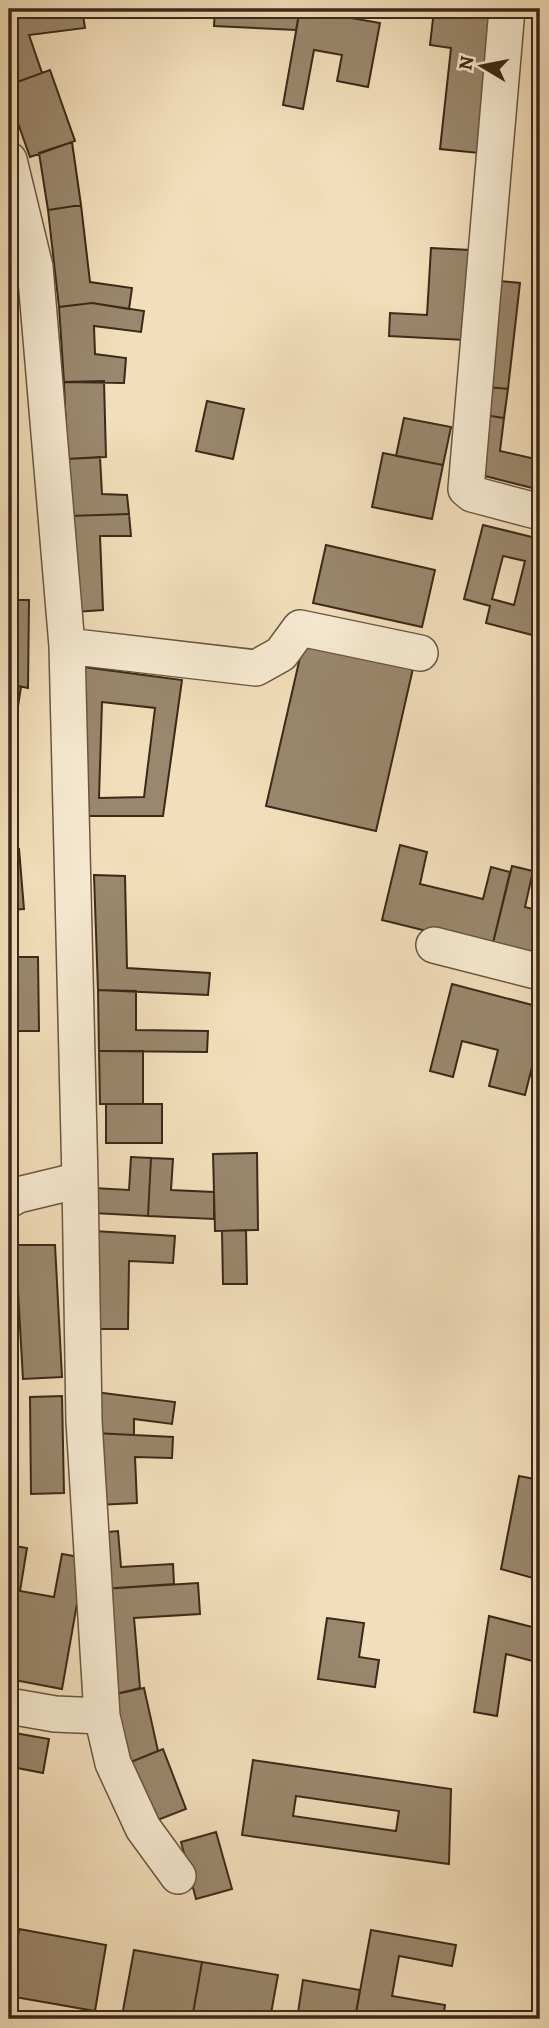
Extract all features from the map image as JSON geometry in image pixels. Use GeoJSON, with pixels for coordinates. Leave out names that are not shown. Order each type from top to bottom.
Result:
{"type":"FeatureCollection","features":[{"type":"Feature","properties":{"kind":"street"},"geometry":{"type":"LineString","coordinates":[[507,9],[466,489],[472,494],[540,512]]}},
{"type":"Feature","properties":{"kind":"street"},"geometry":{"type":"LineString","coordinates":[[9,160],[36,267],[67,646],[84,1421],[102,1716],[113,1763],[143,1828],[178,1876]]}},
{"type":"Feature","properties":{"kind":"street"},"geometry":{"type":"LineString","coordinates":[[67,646],[256,668],[281,654],[300,628],[420,653]]}},
{"type":"Feature","properties":{"kind":"street"},"geometry":{"type":"LineString","coordinates":[[434,945],[540,971]]}},
{"type":"Feature","properties":{"kind":"street"},"geometry":{"type":"LineString","coordinates":[[9,1200],[18,1195],[80,1180]]}},
{"type":"Feature","properties":{"kind":"street"},"geometry":{"type":"LineString","coordinates":[[9,1706],[55,1714],[102,1716]]}},
{"type":"Feature","properties":{"kind":"building"},"geometry":{"type":"Polygon","coordinates":[[[82,9],[85,28],[29,35],[42,73],[9,85],[9,14],[82,9]]]}},
{"type":"Feature","properties":{"kind":"building"},"geometry":{"type":"Polygon","coordinates":[[[215,9],[300,9],[296,30],[214,26],[215,9]]]}},
{"type":"Feature","properties":{"kind":"building"},"geometry":{"type":"Polygon","coordinates":[[[300,9],[380,23],[368,87],[337,81],[342,55],[314,50],[303,109],[283,105],[300,9]]]}},
{"type":"Feature","properties":{"kind":"building"},"geometry":{"type":"Polygon","coordinates":[[[434,10],[493,16],[479,153],[440,149],[451,48],[430,45],[434,10]]]}},
{"type":"Feature","properties":{"kind":"building"},"geometry":{"type":"Polygon","coordinates":[[[50,70],[75,141],[30,157],[9,98],[9,85],[50,70]]]}},
{"type":"Feature","properties":{"kind":"building"},"geometry":{"type":"Polygon","coordinates":[[[72,142],[81,205],[48,210],[39,153],[72,142]]]}},
{"type":"Feature","properties":{"kind":"building"},"geometry":{"type":"Polygon","coordinates":[[[81,205],[90,282],[132,288],[129,309],[92,303],[59,307],[48,210],[81,205]]]}},
{"type":"Feature","properties":{"kind":"building"},"geometry":{"type":"Polygon","coordinates":[[[431,248],[470,250],[465,340],[389,336],[390,313],[427,315],[431,248]]]}},
{"type":"Feature","properties":{"kind":"building"},"geometry":{"type":"Polygon","coordinates":[[[500,281],[520,283],[508,389],[488,387],[500,281]]]}},
{"type":"Feature","properties":{"kind":"building"},"geometry":{"type":"Polygon","coordinates":[[[92,303],[144,311],[141,332],[94,326],[95,354],[126,358],[124,383],[64,382],[59,307],[92,303]]]}},
{"type":"Feature","properties":{"kind":"building"},"geometry":{"type":"Polygon","coordinates":[[[104,381],[106,457],[67,459],[64,382],[104,381]]]}},
{"type":"Feature","properties":{"kind":"building"},"geometry":{"type":"Polygon","coordinates":[[[488,387],[508,389],[504,418],[484,415],[488,387]]]}},
{"type":"Feature","properties":{"kind":"building"},"geometry":{"type":"Polygon","coordinates":[[[207,401],[244,409],[233,459],[196,451],[207,401]]]}},
{"type":"Feature","properties":{"kind":"building"},"geometry":{"type":"Polygon","coordinates":[[[9,402],[11,403],[10,515],[9,515],[9,402]]]}},
{"type":"Feature","properties":{"kind":"building"},"geometry":{"type":"Polygon","coordinates":[[[484,415],[504,418],[500,451],[540,460],[540,490],[477,474],[484,415]]]}},
{"type":"Feature","properties":{"kind":"building"},"geometry":{"type":"Polygon","coordinates":[[[404,418],[451,427],[443,465],[396,456],[404,418]]]}},
{"type":"Feature","properties":{"kind":"building"},"geometry":{"type":"Polygon","coordinates":[[[383,453],[443,465],[432,519],[372,507],[383,453]]]}},
{"type":"Feature","properties":{"kind":"building"},"geometry":{"type":"Polygon","coordinates":[[[100,457],[102,494],[127,495],[129,514],[70,516],[67,459],[100,457]]]}},
{"type":"Feature","properties":{"kind":"building"},"geometry":{"type":"Polygon","coordinates":[[[129,514],[131,536],[100,536],[103,610],[75,612],[70,516],[129,514]]]}},
{"type":"Feature","properties":{"kind":"building"},"geometry":{"type":"Polygon","coordinates":[[[9,515],[12,600],[9,600],[9,515]]]}},
{"type":"Feature","properties":{"kind":"building"},"geometry":{"type":"Polygon","coordinates":[[[483,525],[540,539],[540,620],[536,636],[486,623],[490,606],[464,599],[483,525]],[[503,556],[492,599],[514,605],[525,561],[503,556]]]}},
{"type":"Feature","properties":{"kind":"building"},"geometry":{"type":"Polygon","coordinates":[[[326,545],[435,570],[422,627],[313,603],[326,545]]]}},
{"type":"Feature","properties":{"kind":"building"},"geometry":{"type":"Polygon","coordinates":[[[9,600],[29,600],[28,688],[9,684],[9,600]]]}},
{"type":"Feature","properties":{"kind":"building"},"geometry":{"type":"Polygon","coordinates":[[[304,640],[414,664],[376,831],[266,806],[304,640]]]}},
{"type":"Feature","properties":{"kind":"building"},"geometry":{"type":"Polygon","coordinates":[[[83,667],[182,680],[163,816],[79,816],[83,667]],[[102,702],[99,798],[144,797],[155,708],[102,702]]]}},
{"type":"Feature","properties":{"kind":"building"},"geometry":{"type":"Polygon","coordinates":[[[9,684],[21,687],[13,738],[9,737],[9,684]]]}},
{"type":"Feature","properties":{"kind":"building"},"geometry":{"type":"Polygon","coordinates":[[[9,766],[15,767],[9,805],[9,766]]]}},
{"type":"Feature","properties":{"kind":"building"},"geometry":{"type":"Polygon","coordinates":[[[400,845],[427,852],[420,884],[483,899],[491,867],[510,872],[492,947],[382,920],[400,845]]]}},
{"type":"Feature","properties":{"kind":"building"},"geometry":{"type":"Polygon","coordinates":[[[9,848],[19,849],[24,909],[9,910],[9,848]]]}},
{"type":"Feature","properties":{"kind":"building"},"geometry":{"type":"Polygon","coordinates":[[[512,866],[533,871],[525,907],[540,911],[540,958],[492,947],[512,866]]]}},
{"type":"Feature","properties":{"kind":"building"},"geometry":{"type":"Polygon","coordinates":[[[94,875],[125,876],[127,968],[210,973],[208,995],[98,990],[94,875]]]}},
{"type":"Feature","properties":{"kind":"building"},"geometry":{"type":"Polygon","coordinates":[[[11,957],[38,957],[39,1031],[12,1031],[11,957]]]}},
{"type":"Feature","properties":{"kind":"building"},"geometry":{"type":"Polygon","coordinates":[[[452,984],[540,1007],[540,1035],[525,1095],[489,1086],[498,1050],[462,1041],[453,1077],[430,1071],[452,984]]]}},
{"type":"Feature","properties":{"kind":"building"},"geometry":{"type":"Polygon","coordinates":[[[98,990],[136,991],[136,1030],[208,1031],[207,1052],[99,1051],[98,990]]]}},
{"type":"Feature","properties":{"kind":"building"},"geometry":{"type":"Polygon","coordinates":[[[540,1035],[540,1078],[530,1075],[540,1035]]]}},
{"type":"Feature","properties":{"kind":"building"},"geometry":{"type":"Polygon","coordinates":[[[99,1051],[143,1051],[143,1104],[100,1104],[99,1051]]]}},
{"type":"Feature","properties":{"kind":"building"},"geometry":{"type":"Polygon","coordinates":[[[106,1104],[162,1104],[162,1143],[106,1143],[106,1104]]]}},
{"type":"Feature","properties":{"kind":"building"},"geometry":{"type":"Polygon","coordinates":[[[257,1153],[258,1230],[215,1231],[213,1154],[257,1153]]]}},
{"type":"Feature","properties":{"kind":"building"},"geometry":{"type":"Polygon","coordinates":[[[131,1157],[151,1158],[148,1216],[94,1213],[94,1188],[129,1190],[131,1157]]]}},
{"type":"Feature","properties":{"kind":"building"},"geometry":{"type":"Polygon","coordinates":[[[151,1158],[173,1159],[171,1190],[214,1192],[214,1219],[148,1216],[151,1158]]]}},
{"type":"Feature","properties":{"kind":"building"},"geometry":{"type":"Polygon","coordinates":[[[246,1230],[247,1284],[223,1284],[222,1231],[246,1230]]]}},
{"type":"Feature","properties":{"kind":"building"},"geometry":{"type":"Polygon","coordinates":[[[94,1231],[175,1236],[173,1263],[129,1261],[128,1329],[92,1329],[94,1231]]]}},
{"type":"Feature","properties":{"kind":"building"},"geometry":{"type":"Polygon","coordinates":[[[9,1245],[55,1245],[62,1377],[23,1379],[18,1292],[9,1292],[9,1245]]]}},
{"type":"Feature","properties":{"kind":"building"},"geometry":{"type":"Polygon","coordinates":[[[95,1392],[175,1402],[172,1424],[134,1419],[134,1435],[94,1433],[95,1392]]]}},
{"type":"Feature","properties":{"kind":"building"},"geometry":{"type":"Polygon","coordinates":[[[62,1396],[64,1493],[31,1494],[30,1397],[62,1396]]]}},
{"type":"Feature","properties":{"kind":"building"},"geometry":{"type":"Polygon","coordinates":[[[94,1433],[173,1437],[172,1458],[135,1457],[137,1503],[97,1505],[94,1433]]]}},
{"type":"Feature","properties":{"kind":"building"},"geometry":{"type":"Polygon","coordinates":[[[519,1476],[540,1480],[540,1580],[501,1569],[519,1476]]]}},
{"type":"Feature","properties":{"kind":"building"},"geometry":{"type":"Polygon","coordinates":[[[118,1531],[121,1567],[173,1564],[174,1584],[102,1589],[96,1533],[118,1531]]]}},
{"type":"Feature","properties":{"kind":"building"},"geometry":{"type":"Polygon","coordinates":[[[9,1545],[27,1548],[20,1591],[54,1597],[62,1554],[85,1558],[62,1689],[9,1679],[9,1545]]]}},
{"type":"Feature","properties":{"kind":"building"},"geometry":{"type":"Polygon","coordinates":[[[198,1583],[200,1614],[134,1618],[140,1688],[112,1695],[102,1589],[198,1583]]]}},
{"type":"Feature","properties":{"kind":"building"},"geometry":{"type":"Polygon","coordinates":[[[489,1616],[540,1629],[540,1663],[506,1654],[497,1716],[474,1712],[489,1616]]]}},
{"type":"Feature","properties":{"kind":"building"},"geometry":{"type":"Polygon","coordinates":[[[327,1618],[364,1623],[359,1657],[379,1660],[375,1687],[318,1679],[327,1618]]]}},
{"type":"Feature","properties":{"kind":"building"},"geometry":{"type":"Polygon","coordinates":[[[144,1688],[158,1751],[126,1764],[112,1695],[144,1688]]]}},
{"type":"Feature","properties":{"kind":"building"},"geometry":{"type":"Polygon","coordinates":[[[9,1732],[49,1739],[43,1773],[12,1767],[9,1787],[9,1732]]]}},
{"type":"Feature","properties":{"kind":"building"},"geometry":{"type":"Polygon","coordinates":[[[163,1749],[186,1809],[150,1823],[126,1764],[163,1749]]]}},
{"type":"Feature","properties":{"kind":"building"},"geometry":{"type":"Polygon","coordinates":[[[253,1760],[451,1789],[449,1864],[242,1835],[253,1760]],[[296,1796],[293,1816],[396,1831],[399,1811],[296,1796]]]}},
{"type":"Feature","properties":{"kind":"building"},"geometry":{"type":"Polygon","coordinates":[[[216,1832],[232,1889],[196,1899],[181,1842],[216,1832]]]}},
{"type":"Feature","properties":{"kind":"building"},"geometry":{"type":"Polygon","coordinates":[[[9,1928],[19,1929],[9,1990],[9,1928]]]}},
{"type":"Feature","properties":{"kind":"building"},"geometry":{"type":"Polygon","coordinates":[[[19,1929],[106,1945],[95,2011],[9,1996],[19,1929]]]}},
{"type":"Feature","properties":{"kind":"building"},"geometry":{"type":"Polygon","coordinates":[[[371,1930],[456,1945],[452,1966],[399,1956],[392,1996],[445,2005],[443,2019],[355,2019],[371,1930]]]}},
{"type":"Feature","properties":{"kind":"building"},"geometry":{"type":"Polygon","coordinates":[[[134,1950],[202,1962],[192,2019],[141,2019],[122,2016],[134,1950]]]}},
{"type":"Feature","properties":{"kind":"building"},"geometry":{"type":"Polygon","coordinates":[[[537,1958],[540,1958],[540,2004],[534,2003],[537,1958]]]}},
{"type":"Feature","properties":{"kind":"building"},"geometry":{"type":"Polygon","coordinates":[[[202,1962],[278,1975],[270,2019],[192,2019],[202,1962]]]}},
{"type":"Feature","properties":{"kind":"building"},"geometry":{"type":"Polygon","coordinates":[[[303,1980],[360,1990],[355,2019],[297,2019],[303,1980]]]}},
{"type":"Feature","properties":{"kind":"building"},"geometry":{"type":"Polygon","coordinates":[[[475,2011],[524,2019],[473,2019],[475,2011]]]}}]}
